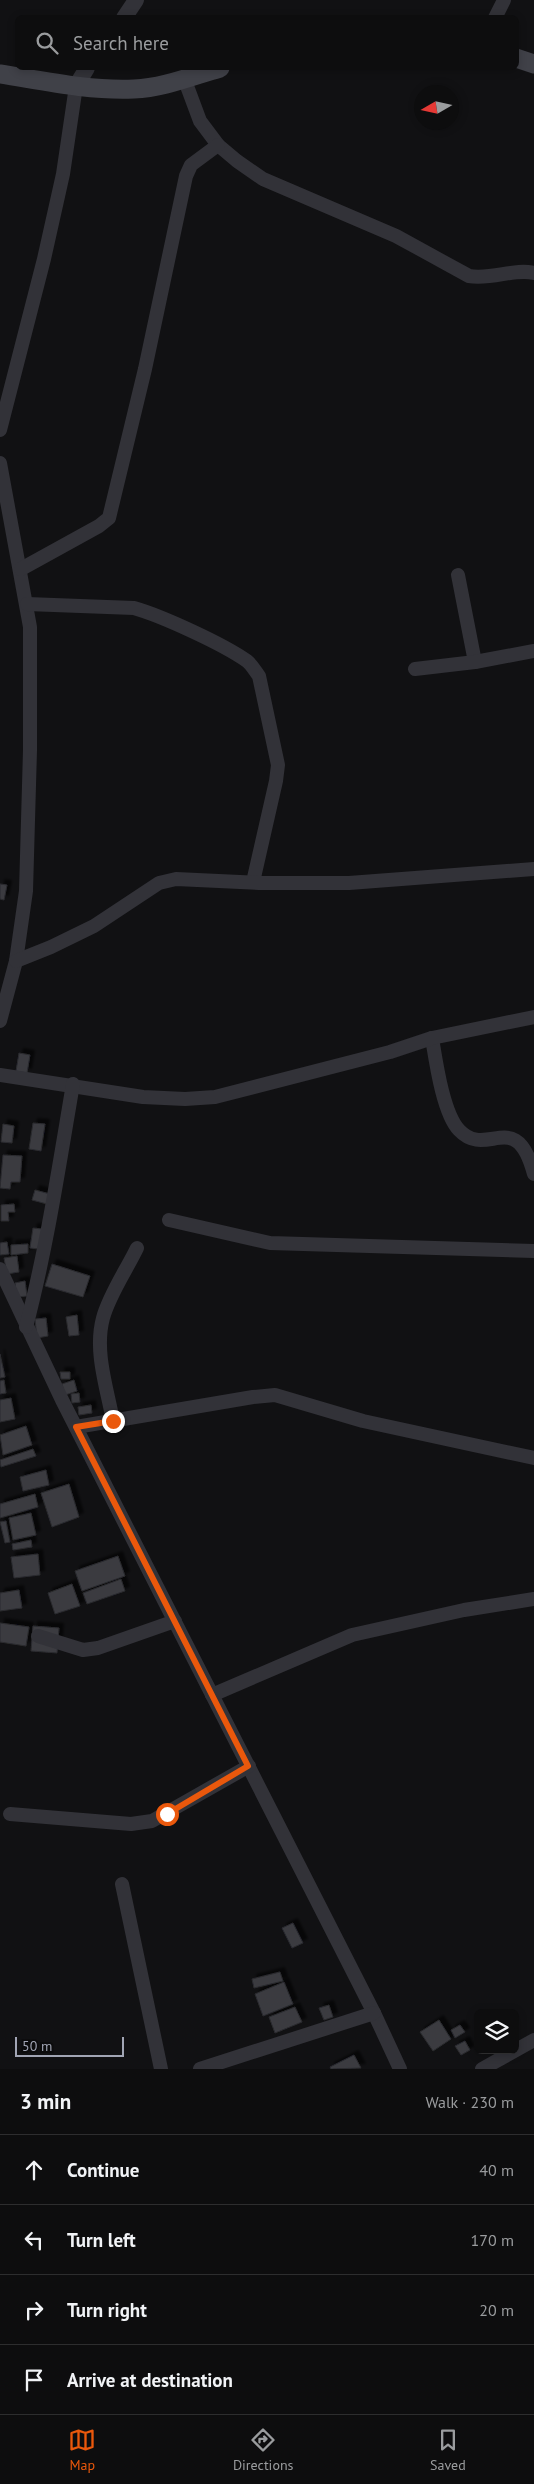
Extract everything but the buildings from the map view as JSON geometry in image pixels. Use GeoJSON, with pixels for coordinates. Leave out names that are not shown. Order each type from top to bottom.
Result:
{"type":"FeatureCollection","features":[{"type":"Feature","properties":{"kind":"main road"},"geometry":{"type":"LineString","coordinates":[[519,59],[534,64]]}},
{"type":"Feature","properties":{"kind":"main road"},"geometry":{"type":"LineString","coordinates":[[0,74],[76,86],[134,89],[160,86],[213,70]]}},
{"type":"Feature","properties":{"kind":"street"},"geometry":{"type":"LineString","coordinates":[[126,15],[136,0]]}},
{"type":"Feature","properties":{"kind":"street"},"geometry":{"type":"LineString","coordinates":[[496,15],[504,0]]}},
{"type":"Feature","properties":{"kind":"street"},"geometry":{"type":"LineString","coordinates":[[0,430],[44,259],[63,174],[76,86],[86,70]]}},
{"type":"Feature","properties":{"kind":"street"},"geometry":{"type":"LineString","coordinates":[[184,78],[200,121],[218,145],[263,179],[396,236],[469,276],[483,279],[526,271],[534,272]]}},
{"type":"Feature","properties":{"kind":"street"},"geometry":{"type":"LineString","coordinates":[[21,569],[99,526],[109,518],[145,369],[186,176],[191,165],[218,145]]}},
{"type":"Feature","properties":{"kind":"street"},"geometry":{"type":"LineString","coordinates":[[0,463],[21,569],[30,627],[26,891],[16,961],[0,1021]]}},
{"type":"Feature","properties":{"kind":"street"},"geometry":{"type":"LineString","coordinates":[[458,575],[475,662]]}},
{"type":"Feature","properties":{"kind":"street"},"geometry":{"type":"LineString","coordinates":[[27,604],[140,610],[220,646],[254,668],[259,676],[278,765],[253,882]]}},
{"type":"Feature","properties":{"kind":"street"},"geometry":{"type":"LineString","coordinates":[[415,669],[475,662],[534,651]]}},
{"type":"Feature","properties":{"kind":"street"},"geometry":{"type":"LineString","coordinates":[[16,961],[52,947],[94,926],[160,883],[176,879],[349,883],[534,869]]}},
{"type":"Feature","properties":{"kind":"street"},"geometry":{"type":"LineString","coordinates":[[0,1075],[73,1084],[143,1097],[185,1100],[215,1097],[390,1052],[432,1038],[534,1017]]}},
{"type":"Feature","properties":{"kind":"street"},"geometry":{"type":"LineString","coordinates":[[432,1038],[443,1096],[458,1129],[478,1140],[506,1136],[518,1141],[529,1154],[534,1174]]}},
{"type":"Feature","properties":{"kind":"street"},"geometry":{"type":"LineString","coordinates":[[26,1327],[49,1224],[73,1084]]}},
{"type":"Feature","properties":{"kind":"street"},"geometry":{"type":"LineString","coordinates":[[168,1220],[270,1243],[529,1253],[534,1251]]}},
{"type":"Feature","properties":{"kind":"street"},"geometry":{"type":"LineString","coordinates":[[113,1421],[101,1359],[100,1337],[104,1316],[137,1248]]}},
{"type":"Feature","properties":{"kind":"street"},"geometry":{"type":"LineString","coordinates":[[0,1269],[26,1327],[374,2013],[400,2069]]}},
{"type":"Feature","properties":{"kind":"street"},"geometry":{"type":"LineString","coordinates":[[76,1427],[253,1397],[275,1395],[363,1421],[534,1458]]}},
{"type":"Feature","properties":{"kind":"street"},"geometry":{"type":"LineString","coordinates":[[212,1696],[352,1635],[464,1610],[534,1599]]}},
{"type":"Feature","properties":{"kind":"street"},"geometry":{"type":"LineString","coordinates":[[38,1636],[83,1650],[98,1648],[175,1621]]}},
{"type":"Feature","properties":{"kind":"street"},"geometry":{"type":"LineString","coordinates":[[10,1814],[131,1824],[152,1821],[248,1766]]}},
{"type":"Feature","properties":{"kind":"street"},"geometry":{"type":"LineString","coordinates":[[122,1884],[162,2069]]}},
{"type":"Feature","properties":{"kind":"street"},"geometry":{"type":"LineString","coordinates":[[200,2069],[374,2013]]}},
{"type":"Feature","properties":{"kind":"street"},"geometry":{"type":"LineString","coordinates":[[482,2069],[534,2040]]}},
{"type":"Feature","properties":{"kind":"route"},"geometry":{"type":"LineString","coordinates":[[113,1421],[76,1427],[248,1766],[167,1814]]}}]}
